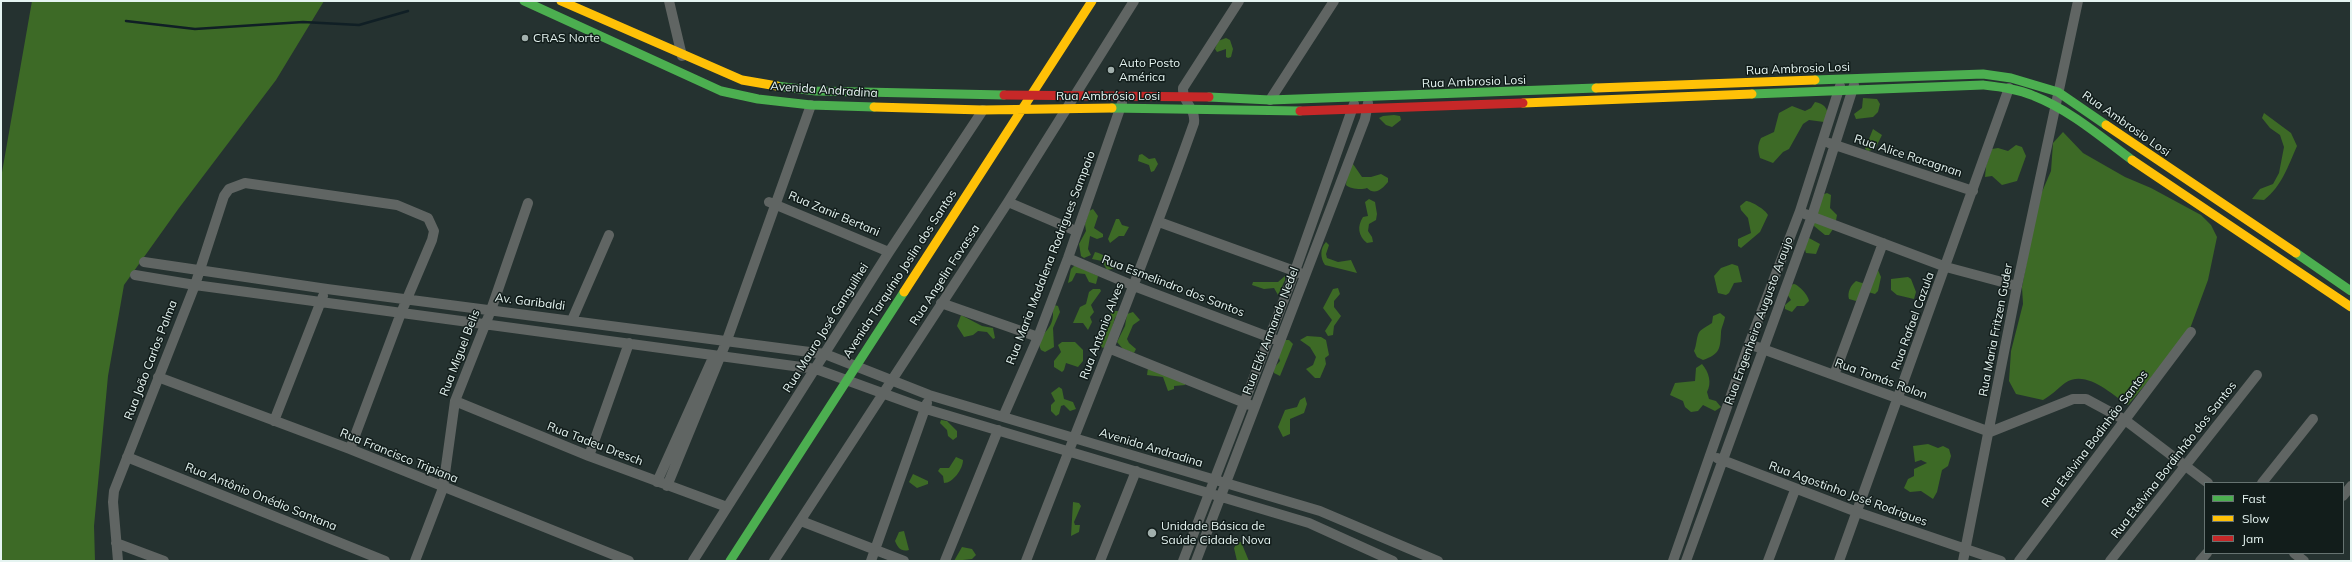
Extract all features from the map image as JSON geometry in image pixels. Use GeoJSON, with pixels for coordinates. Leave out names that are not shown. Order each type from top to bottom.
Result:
{"type":"FeatureCollection","features":[{"type":"Feature","properties":{"kind":"street","name":"Avenida Andradina"},"geometry":{"type":"LineString","coordinates":[[524,1],[722,91],[758,99],[808,105],[983,110],[1023,108]]}},
{"type":"Feature","properties":{"kind":"street","name":"Avenida Andradina"},"geometry":{"type":"LineString","coordinates":[[561,1],[582,6],[616,26],[682,56],[742,80],[816,91],[1032,95]]}},
{"type":"Feature","properties":{"kind":"street"},"geometry":{"type":"LineString","coordinates":[[669,1],[682,56]]}},
{"type":"Feature","properties":{"kind":"street","name":"Avenida Tarquínio Joslin dos Santos"},"geometry":{"type":"LineString","coordinates":[[730,561],[1092,1]]}},
{"type":"Feature","properties":{"kind":"street","name":"Rua Angelin Favassa"},"geometry":{"type":"LineString","coordinates":[[774,561],[1008,202],[1134,1]]}},
{"type":"Feature","properties":{"kind":"street"},"geometry":{"type":"LineString","coordinates":[[1193,109],[1183,96],[1183,88],[1239,1]]}},
{"type":"Feature","properties":{"kind":"street"},"geometry":{"type":"LineString","coordinates":[[1270,100],[1334,1]]}},
{"type":"Feature","properties":{"kind":"street","name":"Rua Maria Fritzen Guder"},"geometry":{"type":"LineString","coordinates":[[1963,561],[1990,432],[2017,286],[2078,1]]}},
{"type":"Feature","properties":{"kind":"street"},"geometry":{"type":"LineString","coordinates":[[609,39],[616,26]]}},
{"type":"Feature","properties":{"kind":"street","name":"Rua Ambrosio Losi"},"geometry":{"type":"LineString","coordinates":[[1183,96],[1270,100],[1369,98],[1983,74],[2011,78],[2058,92],[2351,291]]}},
{"type":"Feature","properties":{"kind":"street","name":"Rua Engenheiro Augusto Araujo"},"geometry":{"type":"LineString","coordinates":[[1686,561],[1812,216],[1853,90],[1855,79]]}},
{"type":"Feature","properties":{"kind":"street"},"geometry":{"type":"LineString","coordinates":[[1673,561],[1749,344],[1800,212],[1840,90],[1841,80]]}},
{"type":"Feature","properties":{"kind":"street","name":"Rua Ambrosio Losi"},"geometry":{"type":"LineString","coordinates":[[1193,109],[1276,112],[1368,110],[1982,85],[2009,88],[2033,95],[2055,105],[2133,160],[2351,308]]}},
{"type":"Feature","properties":{"kind":"street","name":"Rua Rafael Cazula"},"geometry":{"type":"LineString","coordinates":[[1839,561],[1946,267],[2009,88]]}},
{"type":"Feature","properties":{"kind":"street","name":"Rua Ambrósio Losi"},"geometry":{"type":"LineString","coordinates":[[1032,95],[1183,96]]}},
{"type":"Feature","properties":{"kind":"street","name":"Rua Maria Madalena Rodrigues Sampaio"},"geometry":{"type":"LineString","coordinates":[[1003,417],[1038,337],[1068,258],[1076,231],[1121,108],[1123,95]]}},
{"type":"Feature","properties":{"kind":"street","name":"Rua Elói Armando Nedel"},"geometry":{"type":"LineString","coordinates":[[1183,561],[1295,271],[1354,110],[1355,98]]}},
{"type":"Feature","properties":{"kind":"street","name":"Rua Elói Armando Nedel"},"geometry":{"type":"LineString","coordinates":[[1196,561],[1306,276],[1368,110],[1369,98]]}},
{"type":"Feature","properties":{"kind":"street"},"geometry":{"type":"LineString","coordinates":[[667,486],[718,354],[808,105]]}},
{"type":"Feature","properties":{"kind":"street","name":"Rua Ambrósio Losi"},"geometry":{"type":"LineString","coordinates":[[1023,108],[1193,109]]}},
{"type":"Feature","properties":{"kind":"street","name":"Rua Antonio Alves"},"geometry":{"type":"LineString","coordinates":[[1026,561],[1068,451],[1111,349],[1159,222],[1194,123],[1193,109]]}},
{"type":"Feature","properties":{"kind":"street","name":"Rua Mauro José Ganguilhei"},"geometry":{"type":"LineString","coordinates":[[693,561],[889,252],[983,110]]}},
{"type":"Feature","properties":{"kind":"street","name":"Rua Alice Racagnan"},"geometry":{"type":"LineString","coordinates":[[1823,141],[1973,191]]}},
{"type":"Feature","properties":{"kind":"street","name":"Rua João Carlos Palma"},"geometry":{"type":"LineString","coordinates":[[118,561],[113,502],[114,491],[194,285],[224,196],[229,189],[245,183],[397,205],[428,218],[434,231],[432,240],[407,299]]}},
{"type":"Feature","properties":{"kind":"street"},"geometry":{"type":"LineString","coordinates":[[1008,202],[1076,231]]}},
{"type":"Feature","properties":{"kind":"street","name":"Rua Miguel Belis"},"geometry":{"type":"LineString","coordinates":[[415,561],[443,488],[455,401],[491,310],[528,203]]}},
{"type":"Feature","properties":{"kind":"street","name":"Rua Zanir Bertani"},"geometry":{"type":"LineString","coordinates":[[772,203],[889,252]]}},
{"type":"Feature","properties":{"kind":"street"},"geometry":{"type":"LineString","coordinates":[[1800,212],[1946,267],[2017,286]]}},
{"type":"Feature","properties":{"kind":"street"},"geometry":{"type":"LineString","coordinates":[[1159,222],[1306,276]]}},
{"type":"Feature","properties":{"kind":"street"},"geometry":{"type":"LineString","coordinates":[[572,320],[609,235]]}},
{"type":"Feature","properties":{"kind":"street"},"geometry":{"type":"LineString","coordinates":[[1834,375],[1883,244]]}},
{"type":"Feature","properties":{"kind":"street","name":"Rua Esmelindro dos Santos"},"geometry":{"type":"LineString","coordinates":[[1068,258],[1134,286],[1281,341]]}},
{"type":"Feature","properties":{"kind":"street","name":"Av. Garibaldi"},"geometry":{"type":"LineString","coordinates":[[144,262],[407,299],[825,354],[855,366]]}},
{"type":"Feature","properties":{"kind":"street"},"geometry":{"type":"LineString","coordinates":[[135,275],[194,285],[718,354],[816,369],[926,409],[1309,523],[1393,561]]}},
{"type":"Feature","properties":{"kind":"street"},"geometry":{"type":"LineString","coordinates":[[274,421],[327,288]]}},
{"type":"Feature","properties":{"kind":"street"},"geometry":{"type":"LineString","coordinates":[[350,449],[407,299]]}},
{"type":"Feature","properties":{"kind":"street"},"geometry":{"type":"LineString","coordinates":[[941,303],[1038,337]]}},
{"type":"Feature","properties":{"kind":"street","name":"Rua Etelvina Bodinhão Santos"},"geometry":{"type":"LineString","coordinates":[[2019,561],[2191,332]]}},
{"type":"Feature","properties":{"kind":"street"},"geometry":{"type":"LineString","coordinates":[[589,456],[629,343]]}},
{"type":"Feature","properties":{"kind":"street","name":"Rua Tomás Rolon"},"geometry":{"type":"LineString","coordinates":[[1749,344],[1898,400],[1990,432]]}},
{"type":"Feature","properties":{"kind":"street"},"geometry":{"type":"LineString","coordinates":[[1111,349],[1255,407]]}},
{"type":"Feature","properties":{"kind":"street"},"geometry":{"type":"LineString","coordinates":[[657,482],[718,354]]}},
{"type":"Feature","properties":{"kind":"street","name":"Avenida Andradina"},"geometry":{"type":"LineString","coordinates":[[855,366],[929,394],[1320,511],[1438,561]]}},
{"type":"Feature","properties":{"kind":"street","name":"Rua Etelvina Bordinhão dos Santos"},"geometry":{"type":"LineString","coordinates":[[2110,561],[2257,375]]}},
{"type":"Feature","properties":{"kind":"street","name":"Rua Francisco Tripiana"},"geometry":{"type":"LineString","coordinates":[[158,377],[350,449],[443,488],[629,561]]}},
{"type":"Feature","properties":{"kind":"street"},"geometry":{"type":"LineString","coordinates":[[871,561],[926,409],[929,394]]}},
{"type":"Feature","properties":{"kind":"street"},"geometry":{"type":"LineString","coordinates":[[1990,432],[2073,399],[2086,399],[2125,420],[2207,482]]}},
{"type":"Feature","properties":{"kind":"street","name":"Rua Tadeu Dresch"},"geometry":{"type":"LineString","coordinates":[[455,401],[589,456],[727,507]]}},
{"type":"Feature","properties":{"kind":"street"},"geometry":{"type":"LineString","coordinates":[[2263,482],[2313,419]]}},
{"type":"Feature","properties":{"kind":"street"},"geometry":{"type":"LineString","coordinates":[[945,561],[998,430]]}},
{"type":"Feature","properties":{"kind":"street","name":"Rua Agostinho José Rodrigues"},"geometry":{"type":"LineString","coordinates":[[1709,456],[1795,490],[1965,550],[2001,561]]}},
{"type":"Feature","properties":{"kind":"street","name":"Rua Antônio Onédio Santana"},"geometry":{"type":"LineString","coordinates":[[127,457],[385,561]]}},
{"type":"Feature","properties":{"kind":"street"},"geometry":{"type":"LineString","coordinates":[[1100,561],[1136,471]]}},
{"type":"Feature","properties":{"kind":"street"},"geometry":{"type":"LineString","coordinates":[[2344,495],[2351,486]]}},
{"type":"Feature","properties":{"kind":"street"},"geometry":{"type":"LineString","coordinates":[[1768,561],[1795,490]]}},
{"type":"Feature","properties":{"kind":"street"},"geometry":{"type":"LineString","coordinates":[[801,520],[904,561]]}},
{"type":"Feature","properties":{"kind":"street"},"geometry":{"type":"LineString","coordinates":[[116,543],[164,561]]}},
{"type":"Feature","properties":{"kind":"green space"},"geometry":{"type":"Polygon","coordinates":[[[32,1],[324,1],[276,80],[179,208],[124,285],[108,376],[94,526],[95,561],[1,561],[1,178],[32,1]]]}},
{"type":"Feature","properties":{"kind":"green space"},"geometry":{"type":"Polygon","coordinates":[[[1226,38],[1230,40],[1233,49],[1231,57],[1228,58],[1226,57],[1226,49],[1217,52],[1215,49],[1218,41],[1226,38]]]}},
{"type":"Feature","properties":{"kind":"green space"},"geometry":{"type":"Polygon","coordinates":[[[1863,98],[1877,99],[1880,104],[1878,112],[1873,117],[1856,119],[1854,114],[1862,108],[1863,98]]]}},
{"type":"Feature","properties":{"kind":"green space"},"geometry":{"type":"Polygon","coordinates":[[[1815,102],[1825,106],[1829,117],[1824,122],[1809,120],[1803,124],[1789,149],[1783,152],[1773,163],[1760,158],[1758,148],[1761,138],[1774,132],[1779,113],[1792,106],[1805,111],[1811,108],[1815,102]]]}},
{"type":"Feature","properties":{"kind":"green space"},"geometry":{"type":"Polygon","coordinates":[[[2264,113],[2291,133],[2297,146],[2280,182],[2264,200],[2252,199],[2260,189],[2273,184],[2279,173],[2284,147],[2280,135],[2270,128],[2262,118],[2264,113]]]}},
{"type":"Feature","properties":{"kind":"green space"},"geometry":{"type":"Polygon","coordinates":[[[1383,116],[1400,116],[1401,120],[1392,127],[1386,125],[1379,118],[1383,116]]]}},
{"type":"Feature","properties":{"kind":"green space"},"geometry":{"type":"Polygon","coordinates":[[[1873,129],[1882,135],[1875,149],[1868,151],[1865,149],[1873,129]]]}},
{"type":"Feature","properties":{"kind":"green space"},"geometry":{"type":"Polygon","coordinates":[[[2063,132],[2083,153],[2125,177],[2151,188],[2201,215],[2211,225],[2217,237],[2208,280],[2188,334],[2128,405],[2098,385],[2081,379],[2073,379],[2065,383],[2043,400],[2016,394],[2009,381],[2011,351],[2023,304],[2022,287],[2038,201],[2051,171],[2053,143],[2063,132]]]}},
{"type":"Feature","properties":{"kind":"green space"},"geometry":{"type":"Polygon","coordinates":[[[2016,145],[2022,147],[2026,156],[2017,181],[2002,185],[1992,176],[1985,177],[1986,166],[1992,149],[1998,148],[2008,151],[2016,145]]]}},
{"type":"Feature","properties":{"kind":"green space"},"geometry":{"type":"Polygon","coordinates":[[[1142,154],[1149,159],[1155,158],[1158,164],[1154,171],[1151,172],[1149,165],[1138,161],[1139,155],[1142,154]]]}},
{"type":"Feature","properties":{"kind":"green space"},"geometry":{"type":"Polygon","coordinates":[[[1348,164],[1353,164],[1362,177],[1371,177],[1381,174],[1388,178],[1388,182],[1378,191],[1373,191],[1367,188],[1356,189],[1350,187],[1346,185],[1348,164]]]}},
{"type":"Feature","properties":{"kind":"green space"},"geometry":{"type":"Polygon","coordinates":[[[1827,193],[1831,195],[1830,208],[1837,215],[1835,226],[1829,235],[1825,235],[1814,226],[1813,223],[1822,195],[1827,193]]]}},
{"type":"Feature","properties":{"kind":"green space"},"geometry":{"type":"Polygon","coordinates":[[[1369,199],[1375,202],[1377,214],[1376,220],[1369,224],[1368,231],[1373,242],[1367,243],[1360,234],[1359,227],[1363,217],[1368,216],[1365,202],[1369,199]]]}},
{"type":"Feature","properties":{"kind":"green space"},"geometry":{"type":"Polygon","coordinates":[[[1746,201],[1758,206],[1768,215],[1760,232],[1741,248],[1738,246],[1738,239],[1751,233],[1748,218],[1741,210],[1740,206],[1746,201]]]}},
{"type":"Feature","properties":{"kind":"green space"},"geometry":{"type":"Polygon","coordinates":[[[1093,209],[1098,216],[1094,228],[1103,234],[1103,237],[1097,239],[1090,236],[1088,249],[1091,255],[1084,258],[1081,256],[1079,244],[1086,231],[1085,224],[1089,211],[1093,209]]]}},
{"type":"Feature","properties":{"kind":"green space"},"geometry":{"type":"Polygon","coordinates":[[[1116,219],[1119,219],[1122,225],[1129,227],[1124,236],[1119,236],[1110,243],[1108,239],[1116,219]]]}},
{"type":"Feature","properties":{"kind":"green space"},"geometry":{"type":"Polygon","coordinates":[[[1809,238],[1820,244],[1816,254],[1806,253],[1804,246],[1809,238]]]}},
{"type":"Feature","properties":{"kind":"green space"},"geometry":{"type":"Polygon","coordinates":[[[1326,242],[1329,245],[1326,254],[1327,258],[1338,262],[1351,260],[1357,273],[1325,265],[1321,253],[1326,242]]]}},
{"type":"Feature","properties":{"kind":"green space"},"geometry":{"type":"Polygon","coordinates":[[[1095,252],[1107,258],[1115,265],[1116,268],[1107,270],[1102,261],[1092,259],[1095,252]]]}},
{"type":"Feature","properties":{"kind":"green space"},"geometry":{"type":"Polygon","coordinates":[[[1732,264],[1738,266],[1742,282],[1734,283],[1729,293],[1726,295],[1718,293],[1714,276],[1721,268],[1732,264]]]}},
{"type":"Feature","properties":{"kind":"green space"},"geometry":{"type":"Polygon","coordinates":[[[1075,265],[1098,276],[1096,284],[1089,282],[1085,274],[1076,273],[1072,281],[1068,283],[1071,269],[1075,265]]]}},
{"type":"Feature","properties":{"kind":"green space"},"geometry":{"type":"Polygon","coordinates":[[[1878,270],[1881,277],[1878,291],[1875,294],[1868,292],[1856,301],[1849,299],[1849,291],[1856,281],[1862,283],[1867,281],[1878,270]]]}},
{"type":"Feature","properties":{"kind":"green space"},"geometry":{"type":"Polygon","coordinates":[[[1285,276],[1285,280],[1278,295],[1274,288],[1264,289],[1252,285],[1253,282],[1278,282],[1285,276]]]}},
{"type":"Feature","properties":{"kind":"green space"},"geometry":{"type":"Polygon","coordinates":[[[1908,277],[1911,279],[1916,292],[1914,299],[1897,295],[1891,290],[1891,279],[1908,277]]]}},
{"type":"Feature","properties":{"kind":"green space"},"geometry":{"type":"Polygon","coordinates":[[[1794,284],[1803,291],[1809,301],[1804,306],[1797,306],[1792,312],[1785,309],[1785,305],[1791,300],[1787,294],[1791,285],[1794,284]]]}},
{"type":"Feature","properties":{"kind":"green space"},"geometry":{"type":"Polygon","coordinates":[[[1338,288],[1340,294],[1334,301],[1334,307],[1341,316],[1334,326],[1333,335],[1328,336],[1325,331],[1332,320],[1323,308],[1333,289],[1338,288]]]}},
{"type":"Feature","properties":{"kind":"green space"},"geometry":{"type":"Polygon","coordinates":[[[1093,289],[1100,289],[1101,291],[1091,305],[1094,312],[1090,317],[1092,322],[1088,330],[1083,323],[1073,323],[1080,307],[1086,304],[1089,292],[1093,289]]]}},
{"type":"Feature","properties":{"kind":"green space"},"geometry":{"type":"Polygon","coordinates":[[[1054,305],[1058,306],[1060,312],[1053,328],[1054,347],[1045,352],[1041,350],[1040,342],[1052,321],[1054,305]]]}},
{"type":"Feature","properties":{"kind":"green space"},"geometry":{"type":"Polygon","coordinates":[[[1118,311],[1119,314],[1115,318],[1107,346],[1103,348],[1100,346],[1100,343],[1111,313],[1118,311]]]}},
{"type":"Feature","properties":{"kind":"green space"},"geometry":{"type":"Polygon","coordinates":[[[1133,312],[1140,320],[1133,325],[1127,339],[1136,349],[1134,353],[1123,349],[1117,342],[1125,326],[1127,314],[1133,312]]]}},
{"type":"Feature","properties":{"kind":"green space"},"geometry":{"type":"Polygon","coordinates":[[[1720,313],[1725,317],[1721,329],[1718,350],[1713,356],[1703,360],[1697,357],[1694,351],[1698,335],[1701,330],[1712,323],[1713,316],[1720,313]]]}},
{"type":"Feature","properties":{"kind":"green space"},"geometry":{"type":"Polygon","coordinates":[[[961,315],[982,326],[993,328],[995,338],[993,339],[987,332],[978,331],[973,335],[964,337],[957,326],[961,315]]]}},
{"type":"Feature","properties":{"kind":"green space"},"geometry":{"type":"Polygon","coordinates":[[[1307,336],[1321,337],[1326,340],[1329,355],[1325,358],[1326,364],[1320,378],[1315,378],[1306,369],[1313,365],[1316,357],[1310,347],[1300,340],[1307,336]]]}},
{"type":"Feature","properties":{"kind":"green space"},"geometry":{"type":"Polygon","coordinates":[[[1283,340],[1289,340],[1293,344],[1280,376],[1274,373],[1273,369],[1280,361],[1278,355],[1283,340]]]}},
{"type":"Feature","properties":{"kind":"green space"},"geometry":{"type":"Polygon","coordinates":[[[1062,342],[1075,342],[1083,350],[1083,361],[1078,367],[1066,363],[1062,372],[1054,367],[1054,361],[1061,352],[1058,345],[1062,342]]]}},
{"type":"Feature","properties":{"kind":"green space"},"geometry":{"type":"Polygon","coordinates":[[[1702,364],[1709,378],[1709,389],[1707,392],[1709,399],[1716,401],[1721,407],[1715,411],[1703,405],[1698,411],[1691,412],[1685,407],[1683,401],[1670,395],[1675,383],[1695,381],[1696,368],[1702,364]]]}},
{"type":"Feature","properties":{"kind":"green space"},"geometry":{"type":"Polygon","coordinates":[[[1148,368],[1185,383],[1185,385],[1174,386],[1174,389],[1168,391],[1163,377],[1147,375],[1148,368]]]}},
{"type":"Feature","properties":{"kind":"green space"},"geometry":{"type":"Polygon","coordinates":[[[1059,387],[1062,389],[1064,399],[1073,402],[1076,409],[1070,411],[1064,405],[1061,406],[1059,414],[1056,416],[1051,411],[1051,405],[1055,401],[1051,393],[1059,387]]]}},
{"type":"Feature","properties":{"kind":"green space"},"geometry":{"type":"Polygon","coordinates":[[[1305,397],[1307,404],[1304,413],[1290,419],[1290,434],[1283,437],[1278,427],[1285,410],[1297,407],[1300,400],[1305,397]]]}},
{"type":"Feature","properties":{"kind":"green space"},"geometry":{"type":"Polygon","coordinates":[[[941,420],[947,421],[957,431],[957,437],[953,440],[948,436],[947,430],[940,423],[941,420]]]}},
{"type":"Feature","properties":{"kind":"green space"},"geometry":{"type":"Polygon","coordinates":[[[1928,444],[1938,448],[1943,446],[1949,449],[1951,456],[1948,466],[1942,470],[1937,492],[1933,499],[1921,491],[1910,492],[1904,488],[1908,479],[1914,476],[1914,469],[1927,463],[1921,460],[1915,462],[1913,446],[1928,444]]]}},
{"type":"Feature","properties":{"kind":"green space"},"geometry":{"type":"Polygon","coordinates":[[[956,457],[963,460],[963,464],[957,475],[951,481],[944,483],[943,476],[938,471],[940,468],[949,468],[956,457]]]}},
{"type":"Feature","properties":{"kind":"green space"},"geometry":{"type":"Polygon","coordinates":[[[913,474],[928,481],[928,484],[917,488],[909,482],[913,474]]]}},
{"type":"Feature","properties":{"kind":"green space"},"geometry":{"type":"Polygon","coordinates":[[[1073,502],[1079,503],[1081,506],[1074,522],[1075,525],[1080,525],[1079,532],[1071,536],[1073,502]]]}},
{"type":"Feature","properties":{"kind":"green space"},"geometry":{"type":"Polygon","coordinates":[[[904,531],[909,550],[900,549],[895,541],[899,532],[904,531]]]}},
{"type":"Feature","properties":{"kind":"green space"},"geometry":{"type":"Polygon","coordinates":[[[1241,542],[1249,561],[1237,561],[1234,548],[1237,543],[1241,542]]]}},
{"type":"Feature","properties":{"kind":"green space"},"geometry":{"type":"Polygon","coordinates":[[[962,547],[972,549],[976,555],[972,559],[954,561],[962,547]]]}},
{"type":"Feature","properties":{"kind":"waterway"},"geometry":{"type":"LineString","coordinates":[[126,21],[195,29],[303,22],[359,25],[408,11]]}},
{"type":"Feature","properties":{"kind":"traffic: fast"},"geometry":{"type":"LineString","coordinates":[[524,1],[721,91],[758,99],[811,105],[874,107]]}},
{"type":"Feature","properties":{"kind":"traffic: fast"},"geometry":{"type":"LineString","coordinates":[[1815,80],[1983,74],[2011,78],[2058,92],[2106,125]]}},
{"type":"Feature","properties":{"kind":"traffic: fast"},"geometry":{"type":"LineString","coordinates":[[1752,94],[1983,85],[2009,89],[2028,94],[2047,102],[2073,116],[2132,160]]}},
{"type":"Feature","properties":{"kind":"traffic: fast"},"geometry":{"type":"LineString","coordinates":[[777,86],[816,91],[1004,95]]}},
{"type":"Feature","properties":{"kind":"traffic: fast"},"geometry":{"type":"LineString","coordinates":[[1209,97],[1270,100],[1596,88]]}},
{"type":"Feature","properties":{"kind":"traffic: fast"},"geometry":{"type":"LineString","coordinates":[[1112,108],[1300,111]]}},
{"type":"Feature","properties":{"kind":"traffic: fast"},"geometry":{"type":"LineString","coordinates":[[2296,253],[2351,291]]}},
{"type":"Feature","properties":{"kind":"traffic: fast"},"geometry":{"type":"LineString","coordinates":[[730,561],[904,292]]}},
{"type":"Feature","properties":{"kind":"traffic: slow"},"geometry":{"type":"LineString","coordinates":[[561,1],[742,80],[777,86]]}},
{"type":"Feature","properties":{"kind":"traffic: slow"},"geometry":{"type":"LineString","coordinates":[[904,292],[1092,1]]}},
{"type":"Feature","properties":{"kind":"traffic: slow"},"geometry":{"type":"LineString","coordinates":[[1596,88],[1815,80]]}},
{"type":"Feature","properties":{"kind":"traffic: slow"},"geometry":{"type":"LineString","coordinates":[[1523,103],[1752,94]]}},
{"type":"Feature","properties":{"kind":"traffic: slow"},"geometry":{"type":"LineString","coordinates":[[874,107],[983,110],[1112,108]]}},
{"type":"Feature","properties":{"kind":"traffic: slow"},"geometry":{"type":"LineString","coordinates":[[2106,125],[2296,253]]}},
{"type":"Feature","properties":{"kind":"traffic: slow"},"geometry":{"type":"LineString","coordinates":[[2132,160],[2351,307]]}},
{"type":"Feature","properties":{"kind":"traffic: jam"},"geometry":{"type":"LineString","coordinates":[[1004,95],[1209,97]]}},
{"type":"Feature","properties":{"kind":"traffic: jam"},"geometry":{"type":"LineString","coordinates":[[1300,111],[1523,103]]}},
{"type":"Feature","properties":{"kind":"place","name":"CRAS Norte"},"geometry":{"type":"Point","coordinates":[525,38]}},
{"type":"Feature","properties":{"kind":"place","name":"Auto Posto América"},"geometry":{"type":"Point","coordinates":[1111,70]}},
{"type":"Feature","properties":{"kind":"place","name":"Unidade Básica de Saúde Cidade Nova"},"geometry":{"type":"Point","coordinates":[1152,533]}}]}
